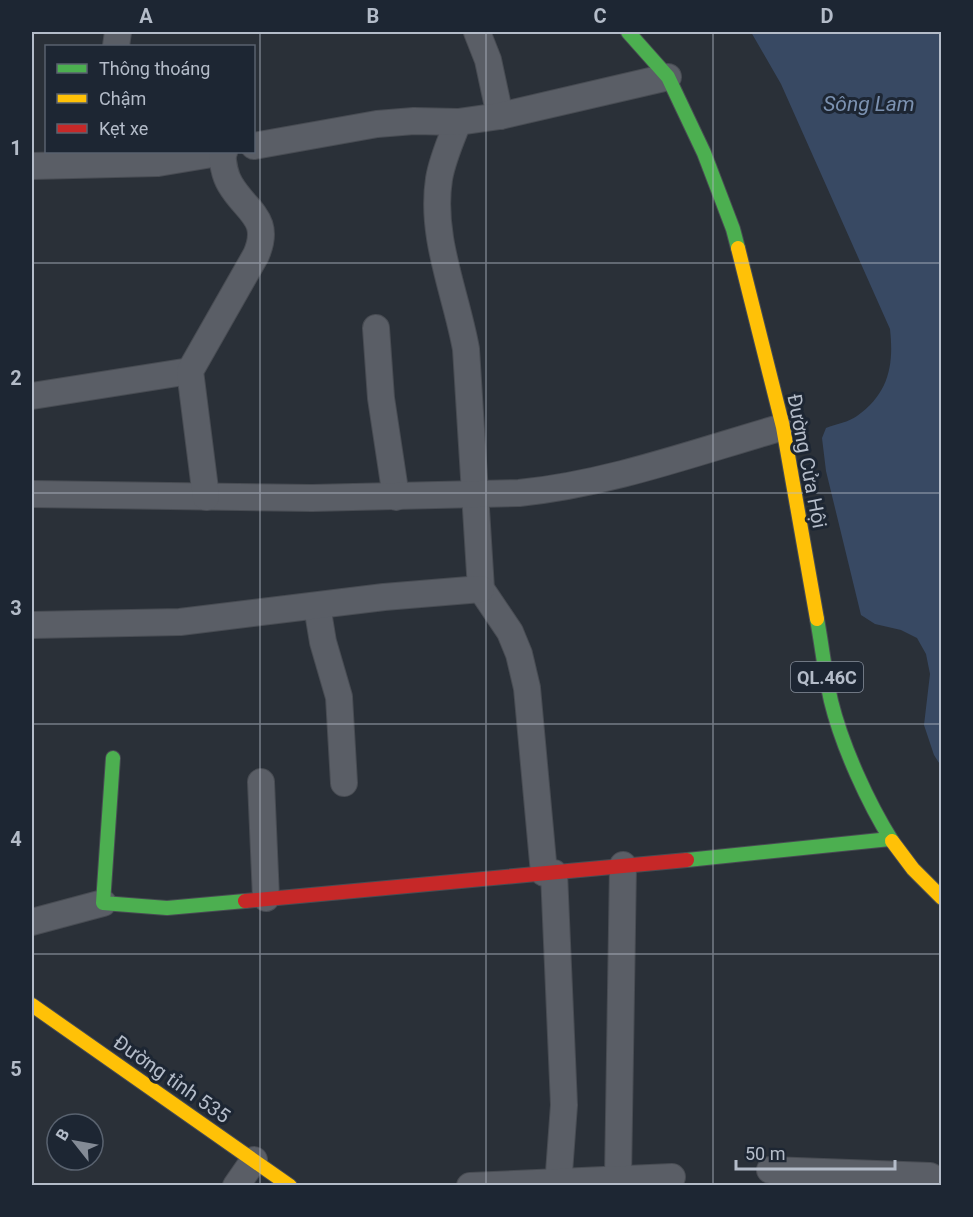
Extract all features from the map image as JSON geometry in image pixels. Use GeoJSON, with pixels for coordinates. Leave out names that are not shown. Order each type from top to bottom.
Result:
{"type":"FeatureCollection","features":[{"type":"Feature","properties":{"kind":"main road","name":"Đường Cửa Hội"},"geometry":{"type":"LineString","coordinates":[[628,32],[668,77],[704,153],[733,229],[783,427],[833,709],[841,732],[871,805],[890,839],[922,879],[942,898]]}},
{"type":"Feature","properties":{"kind":"main road"},"geometry":{"type":"LineString","coordinates":[[113,758],[103,903],[167,908],[890,839]]}},
{"type":"Feature","properties":{"kind":"main road","name":"Đường tỉnh 535"},"geometry":{"type":"LineString","coordinates":[[32,1005],[290,1185]]}},
{"type":"Feature","properties":{"kind":"street"},"geometry":{"type":"LineString","coordinates":[[477,32],[488,60],[500,116]]}},
{"type":"Feature","properties":{"kind":"street"},"geometry":{"type":"LineString","coordinates":[[255,146],[377,124],[414,121],[458,122],[500,116],[668,77]]}},
{"type":"Feature","properties":{"kind":"street"},"geometry":{"type":"LineString","coordinates":[[458,122],[440,177],[438,210],[447,275],[466,349],[481,589],[510,632],[524,669],[527,688],[549,873],[564,1105],[559,1183]]}},
{"type":"Feature","properties":{"kind":"street"},"geometry":{"type":"LineString","coordinates":[[32,166],[115,158],[158,163],[217,153]]}},
{"type":"Feature","properties":{"kind":"street"},"geometry":{"type":"LineString","coordinates":[[206,497],[190,371],[256,255],[262,238],[256,214],[230,183],[225,172],[223,153]]}},
{"type":"Feature","properties":{"kind":"street"},"geometry":{"type":"LineString","coordinates":[[376,328],[381,398],[396,496]]}},
{"type":"Feature","properties":{"kind":"street"},"geometry":{"type":"LineString","coordinates":[[32,396],[190,371]]}},
{"type":"Feature","properties":{"kind":"street"},"geometry":{"type":"LineString","coordinates":[[32,494],[312,498],[519,493],[608,478],[783,427]]}},
{"type":"Feature","properties":{"kind":"street"},"geometry":{"type":"LineString","coordinates":[[32,625],[180,622],[384,597],[481,589]]}},
{"type":"Feature","properties":{"kind":"street"},"geometry":{"type":"LineString","coordinates":[[317,606],[323,642],[339,697],[344,783]]}},
{"type":"Feature","properties":{"kind":"street"},"geometry":{"type":"LineString","coordinates":[[261,782],[266,898]]}},
{"type":"Feature","properties":{"kind":"street"},"geometry":{"type":"LineString","coordinates":[[618,1179],[622,865]]}},
{"type":"Feature","properties":{"kind":"street"},"geometry":{"type":"LineString","coordinates":[[32,922],[103,903]]}},
{"type":"Feature","properties":{"kind":"street"},"geometry":{"type":"LineString","coordinates":[[236,1185],[254,1160]]}},
{"type":"Feature","properties":{"kind":"street"},"geometry":{"type":"LineString","coordinates":[[770,1170],[930,1176],[939,1180],[941,1185]]}},
{"type":"Feature","properties":{"kind":"street"},"geometry":{"type":"LineString","coordinates":[[470,1185],[672,1178]]}},
{"type":"Feature","properties":{"kind":"water","name":"Sông Lam"},"geometry":{"type":"Polygon","coordinates":[[[751,32],[941,32],[941,766],[934,755],[924,725],[930,674],[926,654],[917,638],[901,630],[875,624],[861,615],[826,471],[822,438],[826,428],[854,418],[868,407],[883,388],[890,366],[890,329],[781,84],[751,32]]]}},
{"type":"Feature","properties":{"kind":"traffic: fast"},"geometry":{"type":"LineString","coordinates":[[628,32],[668,77],[704,153],[738,248]]}},
{"type":"Feature","properties":{"kind":"traffic: fast"},"geometry":{"type":"LineString","coordinates":[[817,619],[831,701],[842,737],[865,792],[892,841]]}},
{"type":"Feature","properties":{"kind":"traffic: fast"},"geometry":{"type":"LineString","coordinates":[[113,758],[103,903],[167,908],[245,901]]}},
{"type":"Feature","properties":{"kind":"traffic: fast"},"geometry":{"type":"LineString","coordinates":[[687,860],[890,839]]}},
{"type":"Feature","properties":{"kind":"traffic: slow"},"geometry":{"type":"LineString","coordinates":[[738,248],[783,427],[817,619]]}},
{"type":"Feature","properties":{"kind":"traffic: slow"},"geometry":{"type":"LineString","coordinates":[[892,841],[913,869],[942,898]]}},
{"type":"Feature","properties":{"kind":"traffic: slow"},"geometry":{"type":"LineString","coordinates":[[32,1005],[290,1186]]}},
{"type":"Feature","properties":{"kind":"traffic: jam"},"geometry":{"type":"LineString","coordinates":[[245,901],[687,860]]}}]}
